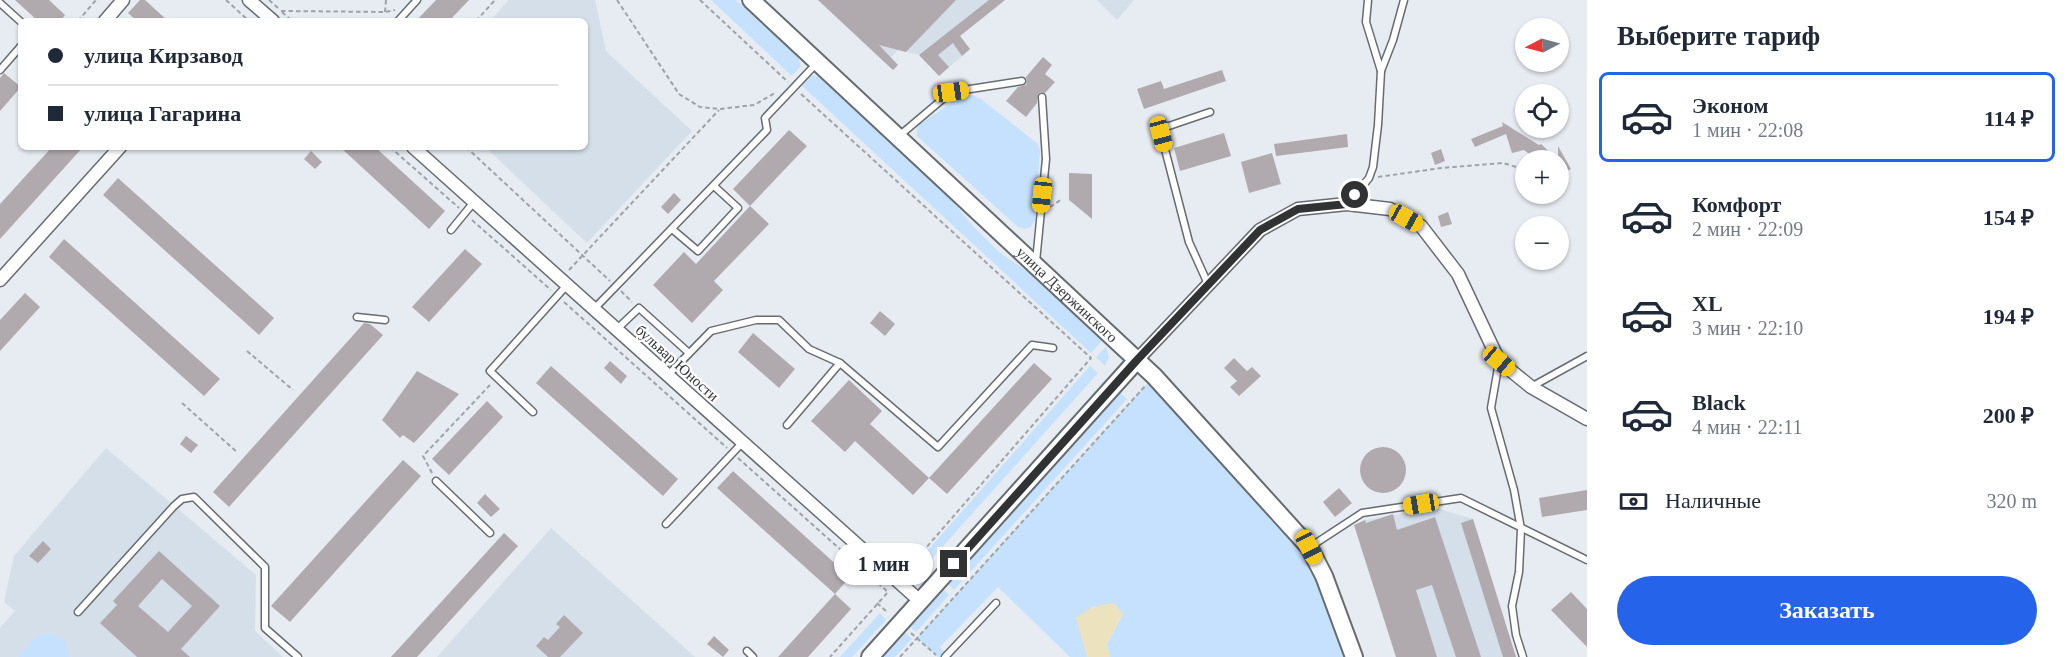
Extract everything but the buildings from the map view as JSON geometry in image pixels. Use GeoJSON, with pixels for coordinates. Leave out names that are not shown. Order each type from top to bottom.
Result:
{"type":"FeatureCollection","features":[{"type":"Feature","properties":{"kind":"main road","name":"улица Дзержинского"},"geometry":{"type":"LineString","coordinates":[[751,0],[1154,376],[1309,547],[1324,576],[1354,657]]}},
{"type":"Feature","properties":{"kind":"main road"},"geometry":{"type":"LineString","coordinates":[[870,657],[1137,360]]}},
{"type":"Feature","properties":{"kind":"street"},"geometry":{"type":"LineString","coordinates":[[108,18],[123,0]]}},
{"type":"Feature","properties":{"kind":"street"},"geometry":{"type":"LineString","coordinates":[[249,0],[277,16]]}},
{"type":"Feature","properties":{"kind":"street"},"geometry":{"type":"LineString","coordinates":[[0,280],[117,150]]}},
{"type":"Feature","properties":{"kind":"street","name":"бульвар Юности"},"geometry":{"type":"LineString","coordinates":[[416,150],[566,280],[594,309],[920,601]]}},
{"type":"Feature","properties":{"kind":"street"},"geometry":{"type":"LineString","coordinates":[[1137,360],[1260,230],[1298,209],[1347,204],[1390,209],[1421,226],[1458,274],[1499,361],[1530,387],[1587,419]]}},
{"type":"Feature","properties":{"kind":"lane"},"geometry":{"type":"LineString","coordinates":[[401,18],[417,0]]}},
{"type":"Feature","properties":{"kind":"lane"},"geometry":{"type":"LineString","coordinates":[[1368,0],[1366,22],[1381,71]]}},
{"type":"Feature","properties":{"kind":"lane"},"geometry":{"type":"LineString","coordinates":[[1347,204],[1369,178],[1378,124],[1381,71],[1393,40],[1404,0]]}},
{"type":"Feature","properties":{"kind":"lane"},"geometry":{"type":"LineString","coordinates":[[0,3],[18,19]]}},
{"type":"Feature","properties":{"kind":"lane"},"geometry":{"type":"LineString","coordinates":[[0,70],[18,49]]}},
{"type":"Feature","properties":{"kind":"lane"},"geometry":{"type":"LineString","coordinates":[[594,309],[767,130],[765,118],[818,62]]}},
{"type":"Feature","properties":{"kind":"lane"},"geometry":{"type":"LineString","coordinates":[[898,137],[951,92],[1022,81]]}},
{"type":"Feature","properties":{"kind":"lane"},"geometry":{"type":"LineString","coordinates":[[1036,266],[1046,159],[1042,98]]}},
{"type":"Feature","properties":{"kind":"lane"},"geometry":{"type":"LineString","coordinates":[[1208,285],[1189,242],[1161,134],[1166,127],[1210,112]]}},
{"type":"Feature","properties":{"kind":"lane"},"geometry":{"type":"LineString","coordinates":[[672,229],[698,251],[738,208],[714,186]]}},
{"type":"Feature","properties":{"kind":"lane"},"geometry":{"type":"LineString","coordinates":[[451,230],[474,202]]}},
{"type":"Feature","properties":{"kind":"lane"},"geometry":{"type":"LineString","coordinates":[[533,412],[490,371],[558,296],[566,280]]}},
{"type":"Feature","properties":{"kind":"lane"},"geometry":{"type":"LineString","coordinates":[[617,329],[639,308],[689,353]]}},
{"type":"Feature","properties":{"kind":"lane"},"geometry":{"type":"LineString","coordinates":[[357,317],[384,320]]}},
{"type":"Feature","properties":{"kind":"lane"},"geometry":{"type":"LineString","coordinates":[[668,375],[711,331],[756,320],[778,320],[809,349],[840,363],[938,447],[1032,345],[1053,348]]}},
{"type":"Feature","properties":{"kind":"lane"},"geometry":{"type":"LineString","coordinates":[[1530,387],[1562,372],[1587,356]]}},
{"type":"Feature","properties":{"kind":"lane"},"geometry":{"type":"LineString","coordinates":[[1499,361],[1491,408],[1514,490],[1521,529],[1519,573],[1512,606],[1516,635],[1523,657]]}},
{"type":"Feature","properties":{"kind":"lane"},"geometry":{"type":"LineString","coordinates":[[787,425],[840,363]]}},
{"type":"Feature","properties":{"kind":"lane"},"geometry":{"type":"LineString","coordinates":[[666,524],[742,442]]}},
{"type":"Feature","properties":{"kind":"lane"},"geometry":{"type":"LineString","coordinates":[[436,481],[490,533]]}},
{"type":"Feature","properties":{"kind":"lane"},"geometry":{"type":"LineString","coordinates":[[78,612],[174,506],[182,499],[194,496],[264,567],[265,628],[298,657]]}},
{"type":"Feature","properties":{"kind":"lane"},"geometry":{"type":"LineString","coordinates":[[1309,547],[1362,513],[1461,498],[1587,560]]}},
{"type":"Feature","properties":{"kind":"lane"},"geometry":{"type":"LineString","coordinates":[[945,657],[996,603]]}},
{"type":"Feature","properties":{"kind":"lane"},"geometry":{"type":"LineString","coordinates":[[747,651],[753,657]]}},
{"type":"Feature","properties":{"kind":"path"},"geometry":{"type":"LineString","coordinates":[[81,18],[96,0]]}},
{"type":"Feature","properties":{"kind":"path"},"geometry":{"type":"LineString","coordinates":[[226,0],[246,18]]}},
{"type":"Feature","properties":{"kind":"path"},"geometry":{"type":"LineString","coordinates":[[385,12],[386,0]]}},
{"type":"Feature","properties":{"kind":"path"},"geometry":{"type":"LineString","coordinates":[[479,18],[495,0]]}},
{"type":"Feature","properties":{"kind":"path"},"geometry":{"type":"LineString","coordinates":[[617,0],[679,94],[700,107],[720,109],[754,105],[793,86]]}},
{"type":"Feature","properties":{"kind":"path"},"geometry":{"type":"LineString","coordinates":[[700,0],[1091,358],[904,573]]}},
{"type":"Feature","properties":{"kind":"path"},"geometry":{"type":"LineString","coordinates":[[277,16],[385,12],[410,7]]}},
{"type":"Feature","properties":{"kind":"path"},"geometry":{"type":"LineString","coordinates":[[566,280],[583,256],[720,109]]}},
{"type":"Feature","properties":{"kind":"path"},"geometry":{"type":"LineString","coordinates":[[393,150],[888,592],[830,657]]}},
{"type":"Feature","properties":{"kind":"path"},"geometry":{"type":"LineString","coordinates":[[469,150],[639,308]]}},
{"type":"Feature","properties":{"kind":"path"},"geometry":{"type":"LineString","coordinates":[[1369,178],[1441,168],[1503,163],[1515,167]]}},
{"type":"Feature","properties":{"kind":"path"},"geometry":{"type":"LineString","coordinates":[[1041,213],[1062,199]]}},
{"type":"Feature","properties":{"kind":"path"},"geometry":{"type":"LineString","coordinates":[[247,351],[293,390]]}},
{"type":"Feature","properties":{"kind":"path"},"geometry":{"type":"LineString","coordinates":[[436,481],[423,456],[497,378]]}},
{"type":"Feature","properties":{"kind":"path"},"geometry":{"type":"LineString","coordinates":[[900,657],[1148,382]]}},
{"type":"Feature","properties":{"kind":"path"},"geometry":{"type":"LineString","coordinates":[[182,403],[237,452]]}},
{"type":"Feature","properties":{"kind":"path"},"geometry":{"type":"LineString","coordinates":[[878,603],[887,612]]}},
{"type":"Feature","properties":{"kind":"path"},"geometry":{"type":"LineString","coordinates":[[906,629],[938,657]]}},
{"type":"Feature","properties":{"kind":"shaded area"},"geometry":{"type":"Polygon","coordinates":[[[509,0],[595,0],[606,51],[692,131],[587,243],[488,150],[588,150],[588,18],[493,18],[509,0]]]}},
{"type":"Feature","properties":{"kind":"shaded area"},"geometry":{"type":"Polygon","coordinates":[[[711,0],[736,0],[798,57],[801,66],[792,76],[711,0]]]}},
{"type":"Feature","properties":{"kind":"shaded area"},"geometry":{"type":"Polygon","coordinates":[[[818,0],[1005,0],[960,36],[970,49],[939,76],[920,55],[898,50],[885,63],[818,0]]]}},
{"type":"Feature","properties":{"kind":"shaded area"},"geometry":{"type":"Polygon","coordinates":[[[1097,0],[1134,0],[1117,20],[1097,0]]]}},
{"type":"Feature","properties":{"kind":"shaded area"},"geometry":{"type":"Polygon","coordinates":[[[812,75],[821,77],[948,196],[999,252],[1041,281],[1102,341],[1091,353],[801,85],[812,75]]]}},
{"type":"Feature","properties":{"kind":"shaded area"},"geometry":{"type":"Polygon","coordinates":[[[972,95],[981,99],[1038,144],[1040,151],[1035,220],[1031,227],[1025,229],[1018,227],[917,136],[917,126],[962,96],[972,95]]]}},
{"type":"Feature","properties":{"kind":"shaded area"},"geometry":{"type":"Polygon","coordinates":[[[1106,347],[1109,357],[1105,366],[1096,357],[1106,347]]]}},
{"type":"Feature","properties":{"kind":"shaded area"},"geometry":{"type":"Polygon","coordinates":[[[1090,366],[1098,373],[928,563],[921,558],[1090,366]]]}},
{"type":"Feature","properties":{"kind":"shaded area"},"geometry":{"type":"Polygon","coordinates":[[[1154,376],[1309,547],[1354,657],[1110,657],[1107,644],[1123,614],[1076,617],[1087,657],[1070,657],[998,587],[940,647],[947,655],[938,657],[917,638],[1154,376]]]}},
{"type":"Feature","properties":{"kind":"shaded area"},"geometry":{"type":"Polygon","coordinates":[[[1119,391],[1127,399],[954,590],[948,584],[1119,391]]]}},
{"type":"Feature","properties":{"kind":"shaded area"},"geometry":{"type":"Polygon","coordinates":[[[106,448],[256,575],[255,631],[283,657],[0,657],[0,628],[15,611],[4,602],[14,556],[106,448]]]}},
{"type":"Feature","properties":{"kind":"shaded area"},"geometry":{"type":"Polygon","coordinates":[[[1436,508],[1473,519],[1516,657],[1396,657],[1360,545],[1372,541],[1365,520],[1436,508]]]}},
{"type":"Feature","properties":{"kind":"shaded area"},"geometry":{"type":"Polygon","coordinates":[[[551,528],[695,657],[437,657],[551,528]]]}},
{"type":"Feature","properties":{"kind":"shaded area"},"geometry":{"type":"Polygon","coordinates":[[[943,589],[949,595],[916,632],[909,626],[943,589]]]}},
{"type":"Feature","properties":{"kind":"shaded area"},"geometry":{"type":"Polygon","coordinates":[[[880,613],[886,620],[852,657],[840,657],[880,613]]]}},
{"type":"Feature","properties":{"kind":"shaded area"},"geometry":{"type":"Polygon","coordinates":[[[903,631],[912,639],[895,657],[882,657],[884,652],[903,631]]]}},
{"type":"Feature","properties":{"kind":"shaded area"},"geometry":{"type":"Polygon","coordinates":[[[48,633],[64,640],[69,657],[17,657],[37,636],[48,633]]]}},
{"type":"Feature","properties":{"kind":"sand"},"geometry":{"type":"Polygon","coordinates":[[[1114,603],[1123,614],[1107,644],[1110,657],[1087,657],[1076,618],[1092,607],[1114,603]]]}},
{"type":"Feature","properties":{"kind":"route"},"geometry":{"type":"LineString","coordinates":[[954,564],[1137,360],[1260,230],[1298,209],[1347,204],[1355,195]]}}]}
